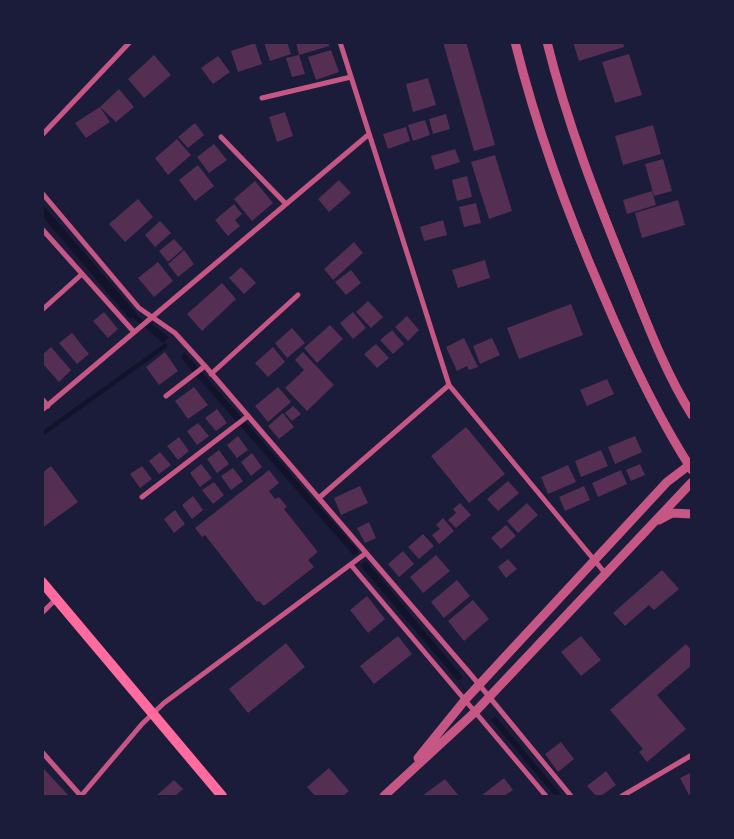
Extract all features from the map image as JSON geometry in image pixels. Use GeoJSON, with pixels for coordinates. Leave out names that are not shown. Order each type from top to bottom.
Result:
{"type":"FeatureCollection","features":[{"type":"Feature","properties":{"kind":"main road"},"geometry":{"type":"LineString","coordinates":[[42,582],[222,796]]}},
{"type":"Feature","properties":{"kind":"street"},"geometry":{"type":"LineString","coordinates":[[42,135],[130,42]]}},
{"type":"Feature","properties":{"kind":"street"},"geometry":{"type":"LineString","coordinates":[[340,42],[449,385],[605,573]]}},
{"type":"Feature","properties":{"kind":"street"},"geometry":{"type":"LineString","coordinates":[[402,778],[472,692],[667,482],[690,466],[670,435],[622,341],[582,247],[529,96],[515,42]]}},
{"type":"Feature","properties":{"kind":"street"},"geometry":{"type":"LineString","coordinates":[[547,42],[557,83],[582,160],[610,234],[652,336],[692,415]]}},
{"type":"Feature","properties":{"kind":"street"},"geometry":{"type":"LineString","coordinates":[[262,98],[351,77]]}},
{"type":"Feature","properties":{"kind":"street"},"geometry":{"type":"LineString","coordinates":[[42,410],[368,135]]}},
{"type":"Feature","properties":{"kind":"street"},"geometry":{"type":"LineString","coordinates":[[221,137],[286,204]]}},
{"type":"Feature","properties":{"kind":"street"},"geometry":{"type":"LineString","coordinates":[[42,193],[140,308],[150,318],[176,333],[203,368],[211,374],[247,417],[320,497],[483,704],[546,796]]}},
{"type":"Feature","properties":{"kind":"street"},"geometry":{"type":"LineString","coordinates":[[42,229],[134,332]]}},
{"type":"Feature","properties":{"kind":"street"},"geometry":{"type":"LineString","coordinates":[[42,310],[82,274]]}},
{"type":"Feature","properties":{"kind":"street"},"geometry":{"type":"LineString","coordinates":[[211,374],[298,296]]}},
{"type":"Feature","properties":{"kind":"street"},"geometry":{"type":"LineString","coordinates":[[166,396],[203,368]]}},
{"type":"Feature","properties":{"kind":"street"},"geometry":{"type":"LineString","coordinates":[[320,497],[449,385]]}},
{"type":"Feature","properties":{"kind":"street"},"geometry":{"type":"LineString","coordinates":[[42,399],[48,406]]}},
{"type":"Feature","properties":{"kind":"street"},"geometry":{"type":"LineString","coordinates":[[142,496],[247,417]]}},
{"type":"Feature","properties":{"kind":"street"},"geometry":{"type":"LineString","coordinates":[[384,796],[483,704],[692,482]]}},
{"type":"Feature","properties":{"kind":"street"},"geometry":{"type":"LineString","coordinates":[[651,524],[672,513],[692,514]]}},
{"type":"Feature","properties":{"kind":"street"},"geometry":{"type":"LineString","coordinates":[[42,752],[81,796],[153,714],[366,554]]}},
{"type":"Feature","properties":{"kind":"street"},"geometry":{"type":"LineString","coordinates":[[351,565],[571,796]]}},
{"type":"Feature","properties":{"kind":"street"},"geometry":{"type":"LineString","coordinates":[[42,613],[56,599]]}},
{"type":"Feature","properties":{"kind":"street"},"geometry":{"type":"LineString","coordinates":[[622,796],[692,755]]}},
{"type":"Feature","properties":{"kind":"shaded area"},"geometry":{"type":"Polygon","coordinates":[[[43,205],[137,314],[130,319],[43,217],[43,205]]]}},
{"type":"Feature","properties":{"kind":"shaded area"},"geometry":{"type":"Polygon","coordinates":[[[150,323],[169,337],[163,343],[146,328],[150,323]]]}},
{"type":"Feature","properties":{"kind":"shaded area"},"geometry":{"type":"Polygon","coordinates":[[[184,352],[359,552],[354,556],[181,358],[184,352]]]}},
{"type":"Feature","properties":{"kind":"shaded area"},"geometry":{"type":"Polygon","coordinates":[[[366,561],[562,796],[555,796],[360,565],[366,561]]]}},
{"type":"Feature","properties":{"kind":"pier"},"geometry":{"type":"Polygon","coordinates":[[[464,676],[497,715],[491,720],[458,681],[464,676]]]}},
{"type":"Feature","properties":{"kind":"building"},"geometry":{"type":"Polygon","coordinates":[[[264,42],[287,42],[291,54],[270,61],[264,42]]]}},
{"type":"Feature","properties":{"kind":"building"},"geometry":{"type":"Polygon","coordinates":[[[296,42],[328,42],[329,46],[299,55],[296,42]]]}},
{"type":"Feature","properties":{"kind":"building"},"geometry":{"type":"Polygon","coordinates":[[[443,42],[466,42],[495,145],[474,151],[443,42]]]}},
{"type":"Feature","properties":{"kind":"building"},"geometry":{"type":"Polygon","coordinates":[[[573,42],[623,42],[624,47],[579,61],[573,42]]]}},
{"type":"Feature","properties":{"kind":"building"},"geometry":{"type":"Polygon","coordinates":[[[255,43],[262,64],[238,72],[231,51],[255,43]]]}},
{"type":"Feature","properties":{"kind":"building"},"geometry":{"type":"Polygon","coordinates":[[[331,50],[339,72],[316,80],[308,57],[331,50]]]}},
{"type":"Feature","properties":{"kind":"building"},"geometry":{"type":"Polygon","coordinates":[[[629,54],[642,95],[615,103],[602,62],[629,54]]]}},
{"type":"Feature","properties":{"kind":"building"},"geometry":{"type":"Polygon","coordinates":[[[154,55],[171,75],[144,98],[128,79],[154,55]]]}},
{"type":"Feature","properties":{"kind":"building"},"geometry":{"type":"Polygon","coordinates":[[[299,55],[305,74],[292,77],[286,58],[299,55]]]}},
{"type":"Feature","properties":{"kind":"building"},"geometry":{"type":"Polygon","coordinates":[[[218,56],[230,72],[213,84],[201,68],[218,56]]]}},
{"type":"Feature","properties":{"kind":"building"},"geometry":{"type":"Polygon","coordinates":[[[428,78],[436,105],[413,112],[406,84],[428,78]]]}},
{"type":"Feature","properties":{"kind":"building"},"geometry":{"type":"Polygon","coordinates":[[[119,89],[134,107],[116,122],[100,107],[119,89]]]}},
{"type":"Feature","properties":{"kind":"building"},"geometry":{"type":"Polygon","coordinates":[[[100,107],[110,122],[86,138],[75,123],[100,107]]]}},
{"type":"Feature","properties":{"kind":"building"},"geometry":{"type":"Polygon","coordinates":[[[285,112],[293,136],[277,142],[269,117],[285,112]]]}},
{"type":"Feature","properties":{"kind":"building"},"geometry":{"type":"Polygon","coordinates":[[[446,114],[450,129],[433,134],[429,119],[446,114]]]}},
{"type":"Feature","properties":{"kind":"building"},"geometry":{"type":"Polygon","coordinates":[[[425,120],[430,135],[413,141],[408,125],[425,120]]]}},
{"type":"Feature","properties":{"kind":"building"},"geometry":{"type":"Polygon","coordinates":[[[195,123],[204,135],[188,148],[178,137],[195,123]]]}},
{"type":"Feature","properties":{"kind":"building"},"geometry":{"type":"Polygon","coordinates":[[[653,125],[661,154],[623,165],[615,136],[653,125]]]}},
{"type":"Feature","properties":{"kind":"building"},"geometry":{"type":"Polygon","coordinates":[[[406,127],[410,141],[388,149],[383,134],[406,127]]]}},
{"type":"Feature","properties":{"kind":"building"},"geometry":{"type":"Polygon","coordinates":[[[177,139],[191,155],[168,175],[155,158],[177,139]]]}},
{"type":"Feature","properties":{"kind":"building"},"geometry":{"type":"Polygon","coordinates":[[[214,144],[227,160],[209,173],[197,157],[214,144]]]}},
{"type":"Feature","properties":{"kind":"building"},"geometry":{"type":"Polygon","coordinates":[[[455,149],[460,162],[435,170],[431,156],[455,149]]]}},
{"type":"Feature","properties":{"kind":"building"},"geometry":{"type":"Polygon","coordinates":[[[495,155],[512,211],[489,219],[471,162],[495,155]]]}},
{"type":"Feature","properties":{"kind":"building"},"geometry":{"type":"Polygon","coordinates":[[[663,159],[672,191],[654,196],[645,164],[663,159]]]}},
{"type":"Feature","properties":{"kind":"building"},"geometry":{"type":"Polygon","coordinates":[[[198,165],[214,186],[195,201],[179,180],[198,165]]]}},
{"type":"Feature","properties":{"kind":"building"},"geometry":{"type":"Polygon","coordinates":[[[467,176],[472,197],[457,201],[452,180],[467,176]]]}},
{"type":"Feature","properties":{"kind":"building"},"geometry":{"type":"Polygon","coordinates":[[[339,180],[351,193],[329,212],[318,199],[339,180]]]}},
{"type":"Feature","properties":{"kind":"building"},"geometry":{"type":"Polygon","coordinates":[[[255,181],[273,203],[252,221],[234,199],[255,181]]]}},
{"type":"Feature","properties":{"kind":"building"},"geometry":{"type":"Polygon","coordinates":[[[652,191],[656,205],[627,214],[623,200],[652,191]]]}},
{"type":"Feature","properties":{"kind":"building"},"geometry":{"type":"Polygon","coordinates":[[[138,199],[153,217],[125,242],[109,224],[138,199]]]}},
{"type":"Feature","properties":{"kind":"building"},"geometry":{"type":"Polygon","coordinates":[[[678,200],[685,225],[642,238],[635,213],[678,200]]]}},
{"type":"Feature","properties":{"kind":"building"},"geometry":{"type":"Polygon","coordinates":[[[476,203],[481,223],[464,227],[459,207],[476,203]]]}},
{"type":"Feature","properties":{"kind":"building"},"geometry":{"type":"Polygon","coordinates":[[[234,204],[242,214],[235,220],[240,226],[228,236],[215,220],[234,204]]]}},
{"type":"Feature","properties":{"kind":"building"},"geometry":{"type":"Polygon","coordinates":[[[443,220],[447,235],[424,241],[420,227],[443,220]]]}},
{"type":"Feature","properties":{"kind":"building"},"geometry":{"type":"Polygon","coordinates":[[[160,221],[171,233],[155,247],[145,235],[160,221]]]}},
{"type":"Feature","properties":{"kind":"building"},"geometry":{"type":"Polygon","coordinates":[[[174,239],[183,249],[168,262],[159,251],[174,239]]]}},
{"type":"Feature","properties":{"kind":"building"},"geometry":{"type":"Polygon","coordinates":[[[354,242],[363,253],[333,280],[324,269],[354,242]]]}},
{"type":"Feature","properties":{"kind":"building"},"geometry":{"type":"Polygon","coordinates":[[[184,250],[194,264],[178,277],[168,264],[184,250]]]}},
{"type":"Feature","properties":{"kind":"building"},"geometry":{"type":"Polygon","coordinates":[[[485,260],[490,278],[458,288],[452,270],[485,260]]]}},
{"type":"Feature","properties":{"kind":"building"},"geometry":{"type":"Polygon","coordinates":[[[158,262],[173,281],[154,297],[138,278],[158,262]]]}},
{"type":"Feature","properties":{"kind":"building"},"geometry":{"type":"Polygon","coordinates":[[[241,267],[256,283],[244,294],[229,278],[241,267]]]}},
{"type":"Feature","properties":{"kind":"building"},"geometry":{"type":"Polygon","coordinates":[[[351,270],[361,283],[346,295],[335,282],[351,270]]]}},
{"type":"Feature","properties":{"kind":"building"},"geometry":{"type":"Polygon","coordinates":[[[222,283],[236,299],[202,331],[187,314],[222,283]]]}},
{"type":"Feature","properties":{"kind":"building"},"geometry":{"type":"Polygon","coordinates":[[[368,301],[383,317],[371,328],[356,312],[368,301]]]}},
{"type":"Feature","properties":{"kind":"building"},"geometry":{"type":"Polygon","coordinates":[[[571,304],[583,335],[519,359],[507,328],[571,304]]]}},
{"type":"Feature","properties":{"kind":"building"},"geometry":{"type":"Polygon","coordinates":[[[104,312],[118,329],[108,338],[93,321],[104,312]]]}},
{"type":"Feature","properties":{"kind":"building"},"geometry":{"type":"Polygon","coordinates":[[[353,312],[366,328],[353,339],[340,323],[353,312]]]}},
{"type":"Feature","properties":{"kind":"building"},"geometry":{"type":"Polygon","coordinates":[[[407,316],[419,330],[408,341],[395,327],[407,316]]]}},
{"type":"Feature","properties":{"kind":"building"},"geometry":{"type":"Polygon","coordinates":[[[330,325],[343,339],[317,363],[304,348],[330,325]]]}},
{"type":"Feature","properties":{"kind":"building"},"geometry":{"type":"Polygon","coordinates":[[[292,328],[305,343],[287,358],[275,343],[292,328]]]}},
{"type":"Feature","properties":{"kind":"building"},"geometry":{"type":"Polygon","coordinates":[[[392,330],[404,344],[393,354],[380,340],[392,330]]]}},
{"type":"Feature","properties":{"kind":"building"},"geometry":{"type":"Polygon","coordinates":[[[72,333],[89,354],[77,364],[59,343],[72,333]]]}},
{"type":"Feature","properties":{"kind":"building"},"geometry":{"type":"Polygon","coordinates":[[[464,338],[478,367],[469,370],[467,366],[457,371],[446,347],[464,338]]]}},
{"type":"Feature","properties":{"kind":"building"},"geometry":{"type":"Polygon","coordinates":[[[492,338],[500,355],[480,364],[473,346],[492,338]]]}},
{"type":"Feature","properties":{"kind":"building"},"geometry":{"type":"Polygon","coordinates":[[[376,344],[389,358],[377,368],[364,354],[376,344]]]}},
{"type":"Feature","properties":{"kind":"building"},"geometry":{"type":"Polygon","coordinates":[[[51,347],[71,370],[59,382],[42,363],[42,355],[51,347]]]}},
{"type":"Feature","properties":{"kind":"building"},"geometry":{"type":"Polygon","coordinates":[[[273,347],[285,362],[268,377],[255,363],[273,347]]]}},
{"type":"Feature","properties":{"kind":"building"},"geometry":{"type":"Polygon","coordinates":[[[165,352],[178,371],[159,385],[146,367],[165,352]]]}},
{"type":"Feature","properties":{"kind":"building"},"geometry":{"type":"Polygon","coordinates":[[[303,352],[334,385],[307,411],[285,388],[304,370],[295,360],[303,352]]]}},
{"type":"Feature","properties":{"kind":"building"},"geometry":{"type":"Polygon","coordinates":[[[607,379],[614,394],[587,406],[580,390],[607,379]]]}},
{"type":"Feature","properties":{"kind":"building"},"geometry":{"type":"Polygon","coordinates":[[[194,387],[208,405],[188,419],[175,401],[194,387]]]}},
{"type":"Feature","properties":{"kind":"building"},"geometry":{"type":"Polygon","coordinates":[[[278,387],[291,402],[268,422],[255,406],[278,387]]]}},
{"type":"Feature","properties":{"kind":"building"},"geometry":{"type":"Polygon","coordinates":[[[293,406],[301,414],[292,421],[285,413],[293,406]]]}},
{"type":"Feature","properties":{"kind":"building"},"geometry":{"type":"Polygon","coordinates":[[[217,409],[227,423],[216,431],[205,418],[217,409]]]}},
{"type":"Feature","properties":{"kind":"building"},"geometry":{"type":"Polygon","coordinates":[[[283,413],[294,427],[279,439],[268,426],[283,413]]]}},
{"type":"Feature","properties":{"kind":"building"},"geometry":{"type":"Polygon","coordinates":[[[198,423],[209,436],[197,445],[187,431],[198,423]]]}},
{"type":"Feature","properties":{"kind":"building"},"geometry":{"type":"Polygon","coordinates":[[[466,427],[505,474],[469,503],[431,456],[466,427]]]}},
{"type":"Feature","properties":{"kind":"building"},"geometry":{"type":"Polygon","coordinates":[[[238,436],[248,450],[237,458],[227,445],[238,436]]]}},
{"type":"Feature","properties":{"kind":"building"},"geometry":{"type":"Polygon","coordinates":[[[635,436],[642,452],[615,464],[608,447],[635,436]]]}},
{"type":"Feature","properties":{"kind":"building"},"geometry":{"type":"Polygon","coordinates":[[[179,437],[189,451],[178,460],[167,446],[179,437]]]}},
{"type":"Feature","properties":{"kind":"building"},"geometry":{"type":"Polygon","coordinates":[[[219,450],[229,464],[217,473],[207,459],[219,450]]]}},
{"type":"Feature","properties":{"kind":"building"},"geometry":{"type":"Polygon","coordinates":[[[601,450],[608,466],[581,477],[575,461],[601,450]]]}},
{"type":"Feature","properties":{"kind":"building"},"geometry":{"type":"Polygon","coordinates":[[[160,452],[171,465],[159,474],[149,461],[160,452]]]}},
{"type":"Feature","properties":{"kind":"building"},"geometry":{"type":"Polygon","coordinates":[[[252,453],[262,467],[251,476],[241,462],[252,453]]]}},
{"type":"Feature","properties":{"kind":"building"},"geometry":{"type":"Polygon","coordinates":[[[201,464],[212,478],[200,487],[190,473],[201,464]]]}},
{"type":"Feature","properties":{"kind":"building"},"geometry":{"type":"Polygon","coordinates":[[[640,464],[645,475],[631,481],[626,470],[640,464]]]}},
{"type":"Feature","properties":{"kind":"building"},"geometry":{"type":"Polygon","coordinates":[[[568,465],[576,482],[548,494],[541,477],[568,465]]]}},
{"type":"Feature","properties":{"kind":"building"},"geometry":{"type":"Polygon","coordinates":[[[51,466],[78,502],[42,528],[42,473],[51,466]]]}},
{"type":"Feature","properties":{"kind":"building"},"geometry":{"type":"Polygon","coordinates":[[[142,466],[152,479],[140,488],[130,474],[142,466]]]}},
{"type":"Feature","properties":{"kind":"building"},"geometry":{"type":"Polygon","coordinates":[[[233,468],[243,481],[231,490],[221,476],[233,468]]]}},
{"type":"Feature","properties":{"kind":"building"},"geometry":{"type":"Polygon","coordinates":[[[269,470],[279,483],[269,491],[275,499],[279,497],[287,507],[284,509],[318,552],[308,560],[314,567],[264,606],[259,601],[257,602],[205,535],[202,537],[195,528],[269,470]]]}},
{"type":"Feature","properties":{"kind":"building"},"geometry":{"type":"Polygon","coordinates":[[[621,470],[627,484],[598,497],[592,483],[621,470]]]}},
{"type":"Feature","properties":{"kind":"building"},"geometry":{"type":"Polygon","coordinates":[[[508,481],[519,493],[498,511],[487,499],[508,481]]]}},
{"type":"Feature","properties":{"kind":"building"},"geometry":{"type":"Polygon","coordinates":[[[214,482],[224,495],[213,504],[202,490],[214,482]]]}},
{"type":"Feature","properties":{"kind":"building"},"geometry":{"type":"Polygon","coordinates":[[[360,486],[368,503],[341,515],[334,498],[360,486]]]}},
{"type":"Feature","properties":{"kind":"building"},"geometry":{"type":"Polygon","coordinates":[[[584,486],[590,500],[565,511],[559,497],[584,486]]]}},
{"type":"Feature","properties":{"kind":"building"},"geometry":{"type":"Polygon","coordinates":[[[193,496],[203,510],[192,519],[182,505],[193,496]]]}},
{"type":"Feature","properties":{"kind":"building"},"geometry":{"type":"Polygon","coordinates":[[[460,503],[471,515],[456,528],[448,520],[456,513],[453,509],[460,503]]]}},
{"type":"Feature","properties":{"kind":"building"},"geometry":{"type":"Polygon","coordinates":[[[527,503],[538,515],[518,533],[507,521],[527,503]]]}},
{"type":"Feature","properties":{"kind":"building"},"geometry":{"type":"Polygon","coordinates":[[[175,510],[185,524],[174,533],[164,519],[175,510]]]}},
{"type":"Feature","properties":{"kind":"building"},"geometry":{"type":"Polygon","coordinates":[[[443,518],[454,531],[439,544],[432,535],[440,529],[436,525],[443,518]]]}},
{"type":"Feature","properties":{"kind":"building"},"geometry":{"type":"Polygon","coordinates":[[[369,522],[376,538],[365,543],[357,528],[369,522]]]}},
{"type":"Feature","properties":{"kind":"building"},"geometry":{"type":"Polygon","coordinates":[[[506,525],[516,536],[501,549],[491,538],[506,525]]]}},
{"type":"Feature","properties":{"kind":"building"},"geometry":{"type":"Polygon","coordinates":[[[423,534],[434,546],[419,559],[408,547],[423,534]]]}},
{"type":"Feature","properties":{"kind":"building"},"geometry":{"type":"Polygon","coordinates":[[[403,551],[414,564],[399,577],[388,564],[403,551]]]}},
{"type":"Feature","properties":{"kind":"building"},"geometry":{"type":"Polygon","coordinates":[[[436,555],[450,571],[423,593],[410,577],[436,555]]]}},
{"type":"Feature","properties":{"kind":"building"},"geometry":{"type":"Polygon","coordinates":[[[508,559],[517,569],[506,578],[498,567],[508,559]]]}},
{"type":"Feature","properties":{"kind":"building"},"geometry":{"type":"Polygon","coordinates":[[[662,570],[679,589],[654,610],[649,605],[625,626],[613,613],[662,570]]]}},
{"type":"Feature","properties":{"kind":"building"},"geometry":{"type":"Polygon","coordinates":[[[457,580],[470,596],[444,618],[431,602],[457,580]]]}},
{"type":"Feature","properties":{"kind":"building"},"geometry":{"type":"Polygon","coordinates":[[[367,596],[385,619],[368,633],[350,610],[367,596]]]}},
{"type":"Feature","properties":{"kind":"building"},"geometry":{"type":"Polygon","coordinates":[[[473,600],[489,619],[464,641],[448,621],[473,600]]]}},
{"type":"Feature","properties":{"kind":"building"},"geometry":{"type":"Polygon","coordinates":[[[398,636],[412,654],[374,684],[360,666],[398,636]]]}},
{"type":"Feature","properties":{"kind":"building"},"geometry":{"type":"Polygon","coordinates":[[[581,636],[601,660],[581,676],[561,652],[581,636]]]}},
{"type":"Feature","properties":{"kind":"building"},"geometry":{"type":"Polygon","coordinates":[[[286,643],[305,667],[248,713],[229,689],[286,643]]]}},
{"type":"Feature","properties":{"kind":"building"},"geometry":{"type":"Polygon","coordinates":[[[686,644],[692,651],[692,665],[657,695],[686,729],[647,762],[639,752],[643,749],[610,710],[686,644]]]}},
{"type":"Feature","properties":{"kind":"building"},"geometry":{"type":"Polygon","coordinates":[[[561,742],[574,759],[558,772],[545,754],[561,742]]]}},
{"type":"Feature","properties":{"kind":"building"},"geometry":{"type":"Polygon","coordinates":[[[42,767],[69,796],[42,796],[42,767]]]}},
{"type":"Feature","properties":{"kind":"building"},"geometry":{"type":"Polygon","coordinates":[[[329,768],[349,791],[343,796],[315,796],[307,787],[329,768]]]}},
{"type":"Feature","properties":{"kind":"building"},"geometry":{"type":"Polygon","coordinates":[[[606,771],[616,785],[601,796],[596,796],[587,786],[606,771]]]}},
{"type":"Feature","properties":{"kind":"building"},"geometry":{"type":"Polygon","coordinates":[[[692,772],[692,793],[689,795],[680,778],[692,772]]]}},
{"type":"Feature","properties":{"kind":"building"},"geometry":{"type":"Polygon","coordinates":[[[504,778],[513,790],[504,796],[481,796],[504,778]]]}},
{"type":"Feature","properties":{"kind":"building"},"geometry":{"type":"Polygon","coordinates":[[[445,779],[459,796],[422,796],[445,779]]]}},
{"type":"Feature","properties":{"kind":"building"},"geometry":{"type":"Polygon","coordinates":[[[174,780],[183,789],[175,796],[156,796],[174,780]]]}},
{"type":"Feature","properties":{"kind":"waterway"},"geometry":{"type":"LineString","coordinates":[[130,312],[145,325]]}},
{"type":"Feature","properties":{"kind":"waterway"},"geometry":{"type":"LineString","coordinates":[[42,434],[165,346]]}}]}
